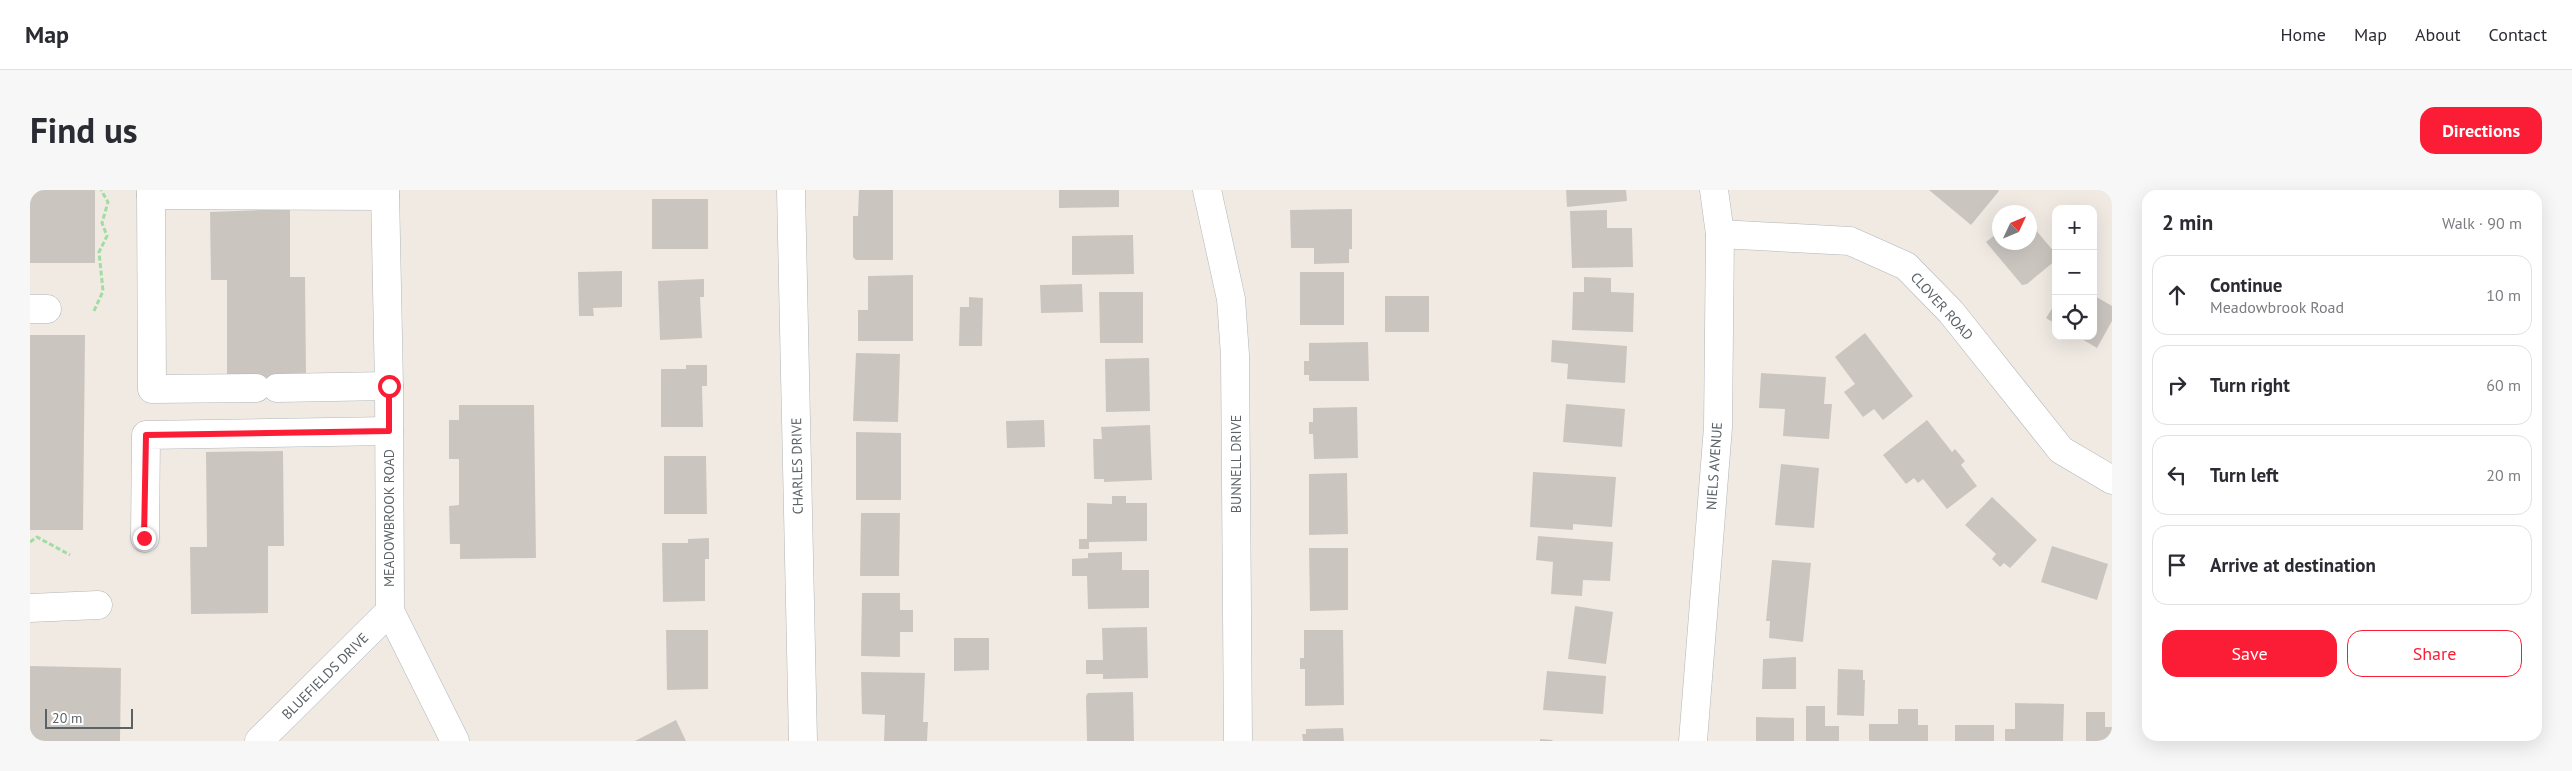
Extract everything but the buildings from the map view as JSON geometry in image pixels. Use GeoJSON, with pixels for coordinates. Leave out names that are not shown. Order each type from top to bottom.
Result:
{"type":"FeatureCollection","features":[{"type":"Feature","properties":{"kind":"street","name":"CHARLES DRIVE"},"geometry":{"type":"LineString","coordinates":[[791,190],[803,741]]}},
{"type":"Feature","properties":{"kind":"street","name":"BUNNELL DRIVE"},"geometry":{"type":"LineString","coordinates":[[1207,190],[1231,300],[1235,355],[1238,741]]}},
{"type":"Feature","properties":{"kind":"street","name":"NIELS AVENUE"},"geometry":{"type":"LineString","coordinates":[[1693,741],[1718,427],[1720,234],[1714,190]]}},
{"type":"Feature","properties":{"kind":"street"},"geometry":{"type":"LineString","coordinates":[[385,193],[151,193],[152,389],[389,386]]}},
{"type":"Feature","properties":{"kind":"street","name":"MEADOWBROOK ROAD"},"geometry":{"type":"LineString","coordinates":[[385,193],[389,386],[390,611],[455,741]]}},
{"type":"Feature","properties":{"kind":"street","name":"CLOVER ROAD"},"geometry":{"type":"LineString","coordinates":[[1720,234],[1850,241],[1906,266],[1951,312],[2061,450],[2112,480]]}},
{"type":"Feature","properties":{"kind":"street"},"geometry":{"type":"LineString","coordinates":[[144,538],[146,435],[389,431]]}},
{"type":"Feature","properties":{"kind":"street"},"geometry":{"type":"LineString","coordinates":[[30,608],[98,605]]}},
{"type":"Feature","properties":{"kind":"street","name":"BLUEFIELDS DRIVE"},"geometry":{"type":"LineString","coordinates":[[259,741],[390,611]]}},
{"type":"Feature","properties":{"kind":"path"},"geometry":{"type":"LineString","coordinates":[[94,311],[103,291],[99,252],[108,236],[102,223],[108,202],[101,190]]}},
{"type":"Feature","properties":{"kind":"path"},"geometry":{"type":"LineString","coordinates":[[30,542],[37,536],[70,555]]}},
{"type":"Feature","properties":{"kind":"route"},"geometry":{"type":"LineString","coordinates":[[144,538],[146,435],[389,431],[389,386]]}}]}
